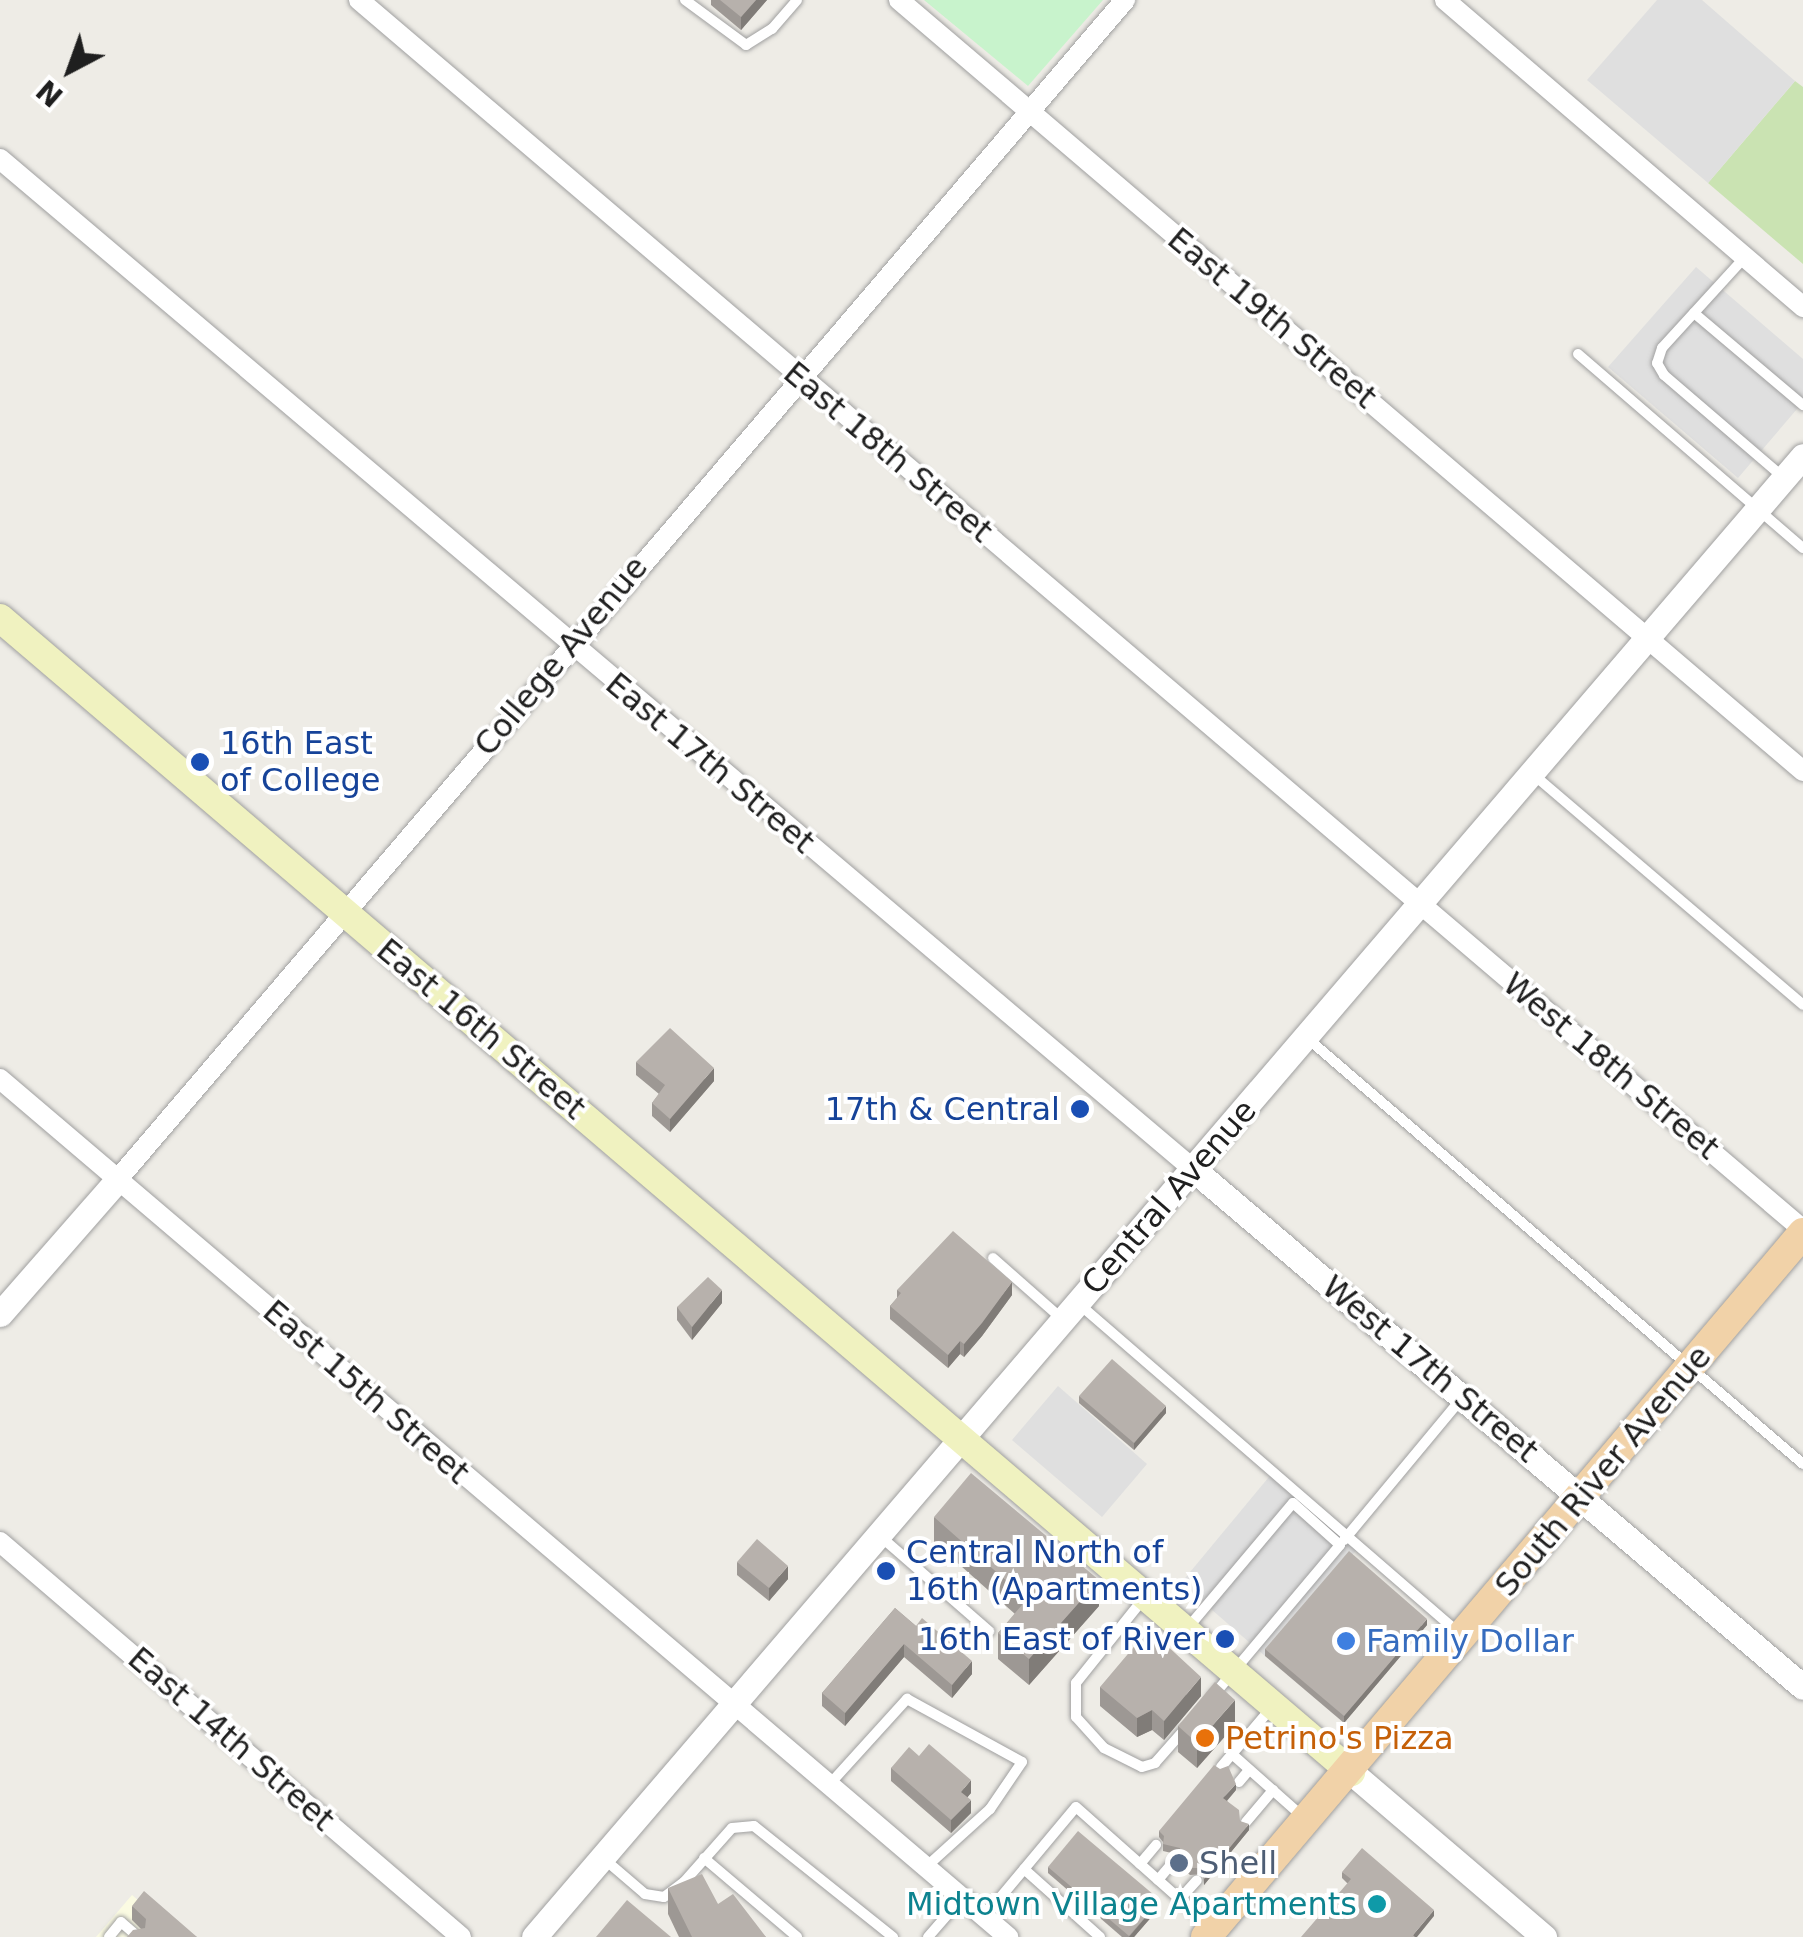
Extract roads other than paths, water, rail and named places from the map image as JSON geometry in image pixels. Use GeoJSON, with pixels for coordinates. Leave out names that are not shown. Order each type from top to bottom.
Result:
{"type":"FeatureCollection","features":[{"type":"Feature","properties":{"kind":"main road","name":"East 16th Street"},"geometry":{"type":"LineString","coordinates":[[0,618],[1351,1772]]}},
{"type":"Feature","properties":{"kind":"main road","name":"South River Avenue"},"geometry":{"type":"LineString","coordinates":[[1210,1933],[1583,1498],[1803,1231]]}},
{"type":"Feature","properties":{"kind":"street","name":"East 18th Street"},"geometry":{"type":"LineString","coordinates":[[359,0],[1418,902]]}},
{"type":"Feature","properties":{"kind":"street","name":"East 19th Street"},"geometry":{"type":"LineString","coordinates":[[899,0],[1803,771]]}},
{"type":"Feature","properties":{"kind":"street","name":"College Avenue"},"geometry":{"type":"LineString","coordinates":[[0,1314],[1125,0]]}},
{"type":"Feature","properties":{"kind":"street"},"geometry":{"type":"LineString","coordinates":[[1445,0],[1803,307]]}},
{"type":"Feature","properties":{"kind":"street","name":"East 17th Street"},"geometry":{"type":"LineString","coordinates":[[0,159],[1193,1169]]}},
{"type":"Feature","properties":{"kind":"street","name":"Central Avenue"},"geometry":{"type":"LineString","coordinates":[[534,1937],[1803,456]]}},
{"type":"Feature","properties":{"kind":"street","name":"West 18th Street"},"geometry":{"type":"LineString","coordinates":[[1418,902],[1803,1231]]}},
{"type":"Feature","properties":{"kind":"street","name":"East 15th Street"},"geometry":{"type":"LineString","coordinates":[[0,1080],[1008,1937]]}},
{"type":"Feature","properties":{"kind":"street","name":"West 17th Street"},"geometry":{"type":"LineString","coordinates":[[1193,1169],[1803,1687]]}},
{"type":"Feature","properties":{"kind":"street","name":"East 14th Street"},"geometry":{"type":"LineString","coordinates":[[0,1542],[461,1937]]}},
{"type":"Feature","properties":{"kind":"street"},"geometry":{"type":"LineString","coordinates":[[1351,1772],[1544,1937]]}},
{"type":"Feature","properties":{"kind":"lane"},"geometry":{"type":"LineString","coordinates":[[684,0],[746,46],[772,29],[797,0]]}},
{"type":"Feature","properties":{"kind":"lane"},"geometry":{"type":"LineString","coordinates":[[1745,257],[1662,348],[1657,363],[1664,376],[1784,478]]}},
{"type":"Feature","properties":{"kind":"lane"},"geometry":{"type":"LineString","coordinates":[[1694,313],[1803,405]]}},
{"type":"Feature","properties":{"kind":"lane"},"geometry":{"type":"LineString","coordinates":[[1578,354],[1803,548]]}},
{"type":"Feature","properties":{"kind":"lane"},"geometry":{"type":"LineString","coordinates":[[1530,771],[1803,1005]]}},
{"type":"Feature","properties":{"kind":"lane"},"geometry":{"type":"LineString","coordinates":[[1306,1037],[1803,1464]]}},
{"type":"Feature","properties":{"kind":"lane"},"geometry":{"type":"LineString","coordinates":[[994,1258],[1071,1312],[1464,1637]]}},
{"type":"Feature","properties":{"kind":"lane"},"geometry":{"type":"LineString","coordinates":[[1209,1700],[1463,1397]]}},
{"type":"Feature","properties":{"kind":"lane"},"geometry":{"type":"LineString","coordinates":[[1185,1630],[1293,1503],[1344,1540]]}},
{"type":"Feature","properties":{"kind":"lane"},"geometry":{"type":"LineString","coordinates":[[879,1535],[989,1631]]}},
{"type":"Feature","properties":{"kind":"lane"},"geometry":{"type":"LineString","coordinates":[[1146,1596],[1076,1683],[1076,1717],[1104,1748],[1142,1767],[1155,1763],[1197,1715]]}},
{"type":"Feature","properties":{"kind":"lane"},"geometry":{"type":"LineString","coordinates":[[828,1786],[907,1699],[1022,1762],[990,1809],[926,1868]]}},
{"type":"Feature","properties":{"kind":"lane"},"geometry":{"type":"LineString","coordinates":[[1221,1767],[1273,1706]]}},
{"type":"Feature","properties":{"kind":"lane"},"geometry":{"type":"LineString","coordinates":[[1232,1754],[1308,1821]]}},
{"type":"Feature","properties":{"kind":"lane"},"geometry":{"type":"LineString","coordinates":[[1239,1782],[1249,1770]]}},
{"type":"Feature","properties":{"kind":"lane"},"geometry":{"type":"LineString","coordinates":[[1246,1822],[1273,1790]]}},
{"type":"Feature","properties":{"kind":"lane"},"geometry":{"type":"LineString","coordinates":[[984,1917],[1076,1808],[1180,1900],[1210,1933]]}},
{"type":"Feature","properties":{"kind":"lane"},"geometry":{"type":"LineString","coordinates":[[602,1857],[654,1898],[674,1891],[732,1828],[754,1826],[893,1937]]}},
{"type":"Feature","properties":{"kind":"lane"},"geometry":{"type":"LineString","coordinates":[[1140,1864],[1156,1845]]}},
{"type":"Feature","properties":{"kind":"lane"},"geometry":{"type":"LineString","coordinates":[[704,1858],[797,1937]]}},
{"type":"Feature","properties":{"kind":"lane"},"geometry":{"type":"LineString","coordinates":[[1158,1880],[1174,1860]]}},
{"type":"Feature","properties":{"kind":"lane"},"geometry":{"type":"LineString","coordinates":[[1024,1869],[1100,1937]]}},
{"type":"Feature","properties":{"kind":"lane"},"geometry":{"type":"LineString","coordinates":[[1180,1900],[1196,1880]]}},
{"type":"Feature","properties":{"kind":"lane"},"geometry":{"type":"LineString","coordinates":[[928,1937],[962,1898]]}},
{"type":"Feature","properties":{"kind":"lane"},"geometry":{"type":"LineString","coordinates":[[109,1937],[121,1922],[138,1937]]}},
{"type":"Feature","properties":{"kind":"place","name":"16th East of College"},"geometry":{"type":"Point","coordinates":[200,762]}},
{"type":"Feature","properties":{"kind":"place","name":"17th & Central"},"geometry":{"type":"Point","coordinates":[1080,1109]}},
{"type":"Feature","properties":{"kind":"place","name":"Central North of 16th (Apartments)"},"geometry":{"type":"Point","coordinates":[886,1571]}},
{"type":"Feature","properties":{"kind":"place","name":"16th East of River"},"geometry":{"type":"Point","coordinates":[1225,1639]}},
{"type":"Feature","properties":{"kind":"place","name":"Family Dollar"},"geometry":{"type":"Point","coordinates":[1346,1641]}},
{"type":"Feature","properties":{"kind":"place","name":"Petrino's Pizza"},"geometry":{"type":"Point","coordinates":[1205,1738]}},
{"type":"Feature","properties":{"kind":"place","name":"Shell"},"geometry":{"type":"Point","coordinates":[1179,1863]}},
{"type":"Feature","properties":{"kind":"place","name":"Midtown Village Apartments"},"geometry":{"type":"Point","coordinates":[1377,1904]}}]}
